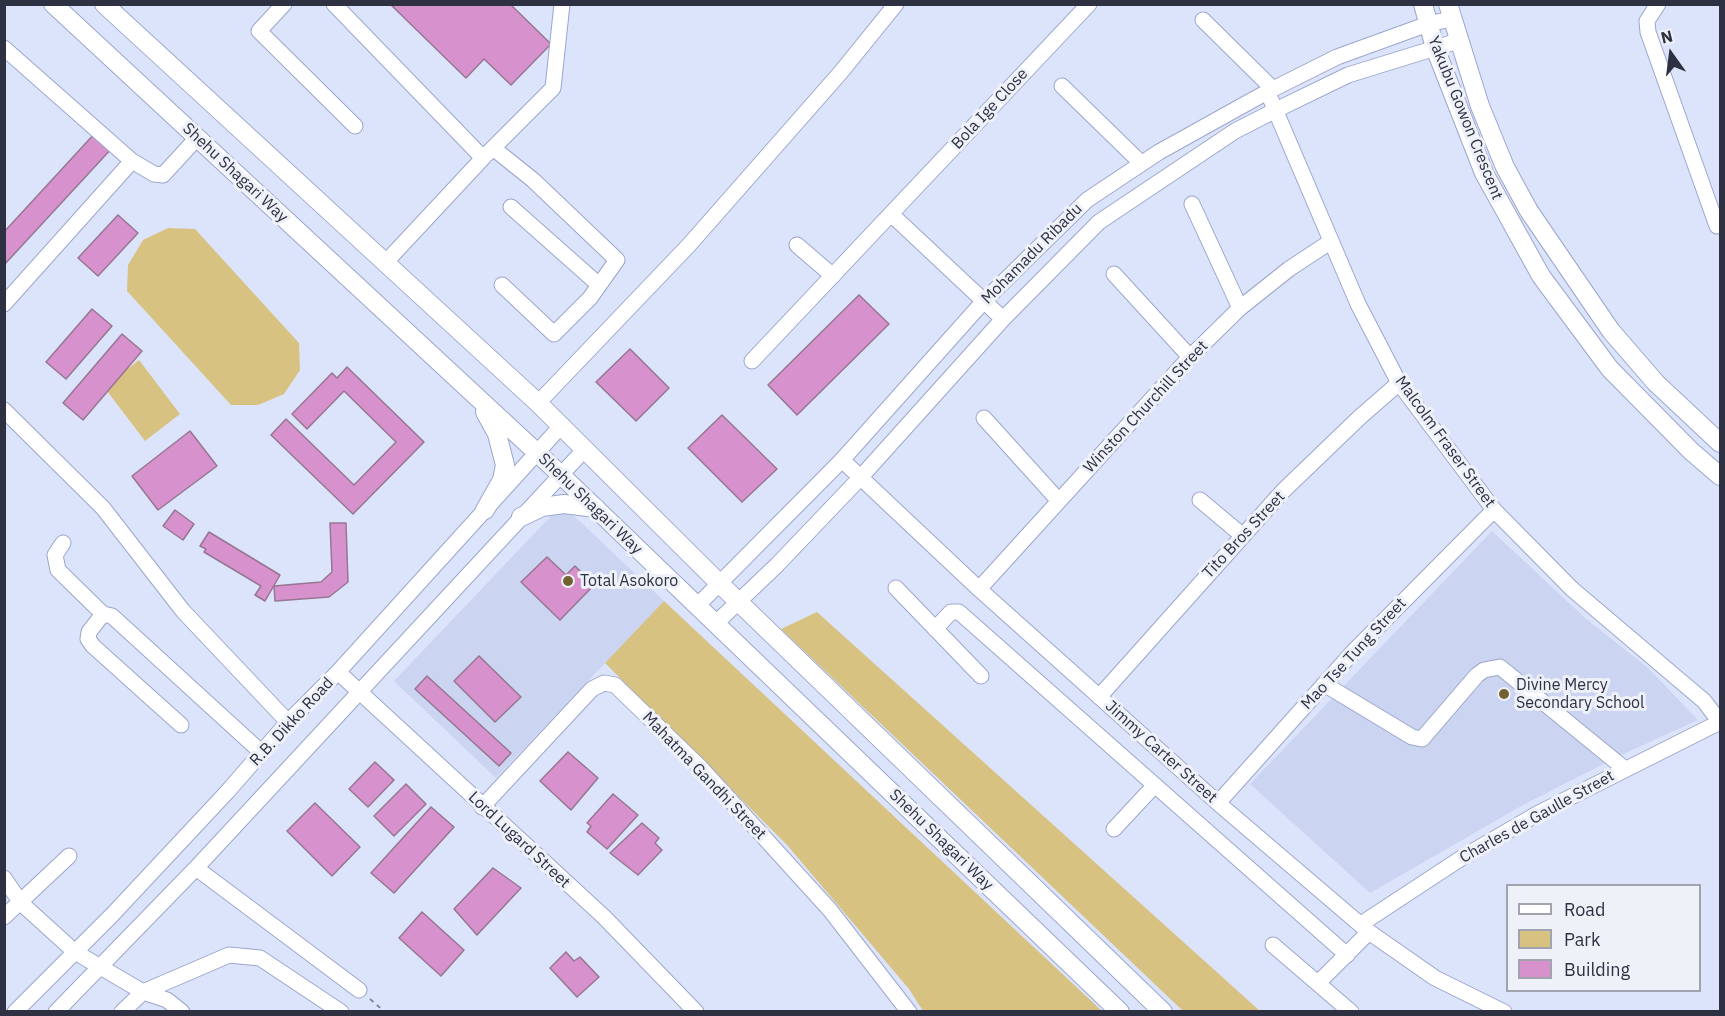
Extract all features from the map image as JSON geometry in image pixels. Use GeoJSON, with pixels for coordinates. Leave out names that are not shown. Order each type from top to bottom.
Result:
{"type":"FeatureCollection","features":[{"type":"Feature","properties":{"kind":"main road","name":"Shehu Shagari Way"},"geometry":{"type":"LineString","coordinates":[[53,4],[596,508],[1120,1011]]}},
{"type":"Feature","properties":{"kind":"main road","name":"Shehu Shagari Way"},"geometry":{"type":"LineString","coordinates":[[104,4],[562,425],[720,584],[1163,1011]]}},
{"type":"Feature","properties":{"kind":"main road","name":"Yakubu Gowon Crescent"},"geometry":{"type":"LineString","coordinates":[[1423,4],[1435,48],[1484,173],[1541,276],[1610,369],[1691,451],[1720,476]]}},
{"type":"Feature","properties":{"kind":"main road","name":"Yakubu Gowon Crescent"},"geometry":{"type":"LineString","coordinates":[[1450,12],[1480,106],[1505,166],[1529,211],[1611,332],[1656,383],[1720,443]]}},
{"type":"Feature","properties":{"kind":"main road"},"geometry":{"type":"LineString","coordinates":[[475,395],[497,434],[504,454],[502,480],[485,510]]}},
{"type":"Feature","properties":{"kind":"main road"},"geometry":{"type":"LineString","coordinates":[[521,517],[542,507],[564,504],[596,508]]}},
{"type":"Feature","properties":{"kind":"street"},"geometry":{"type":"LineString","coordinates":[[284,4],[259,31],[355,126]]}},
{"type":"Feature","properties":{"kind":"street"},"geometry":{"type":"LineString","coordinates":[[333,4],[488,153],[534,180],[617,260],[590,298],[554,334],[502,285]]}},
{"type":"Feature","properties":{"kind":"street"},"geometry":{"type":"LineString","coordinates":[[385,263],[488,153],[554,88],[562,4]]}},
{"type":"Feature","properties":{"kind":"street"},"geometry":{"type":"LineString","coordinates":[[538,403],[689,245],[842,72],[896,4]]}},
{"type":"Feature","properties":{"kind":"street","name":"Bola Ige Close"},"geometry":{"type":"LineString","coordinates":[[752,361],[1089,4]]}},
{"type":"Feature","properties":{"kind":"street"},"geometry":{"type":"LineString","coordinates":[[1658,4],[1647,21],[1648,32],[1717,226]]}},
{"type":"Feature","properties":{"kind":"street","name":"Mohamadu Ribadu"},"geometry":{"type":"LineString","coordinates":[[697,606],[842,460],[983,302],[1087,200],[1141,163],[1270,90],[1338,57],[1428,24],[1450,12]]}},
{"type":"Feature","properties":{"kind":"street","name":"Malcolm Fraser Street"},"geometry":{"type":"LineString","coordinates":[[1203,20],[1270,90],[1330,242],[1358,304],[1399,383],[1494,510],[1572,589],[1704,701],[1720,722]]}},
{"type":"Feature","properties":{"kind":"street","name":"Mohamadu Ribadu"},"geometry":{"type":"LineString","coordinates":[[715,624],[860,478],[1003,319],[1099,222],[1235,131],[1276,110],[1348,75],[1458,41]]}},
{"type":"Feature","properties":{"kind":"street"},"geometry":{"type":"LineString","coordinates":[[4,48],[132,161],[154,174],[163,175],[197,138]]}},
{"type":"Feature","properties":{"kind":"street"},"geometry":{"type":"LineString","coordinates":[[1062,86],[1141,163]]}},
{"type":"Feature","properties":{"kind":"street"},"geometry":{"type":"LineString","coordinates":[[4,304],[132,161]]}},
{"type":"Feature","properties":{"kind":"street"},"geometry":{"type":"LineString","coordinates":[[1192,204],[1240,308]]}},
{"type":"Feature","properties":{"kind":"street"},"geometry":{"type":"LineString","coordinates":[[511,207],[599,285]]}},
{"type":"Feature","properties":{"kind":"street"},"geometry":{"type":"LineString","coordinates":[[891,214],[1003,319]]}},
{"type":"Feature","properties":{"kind":"street","name":"Winston Churchill Street"},"geometry":{"type":"LineString","coordinates":[[979,589],[1190,357],[1240,308],[1289,269],[1330,242]]}},
{"type":"Feature","properties":{"kind":"street"},"geometry":{"type":"LineString","coordinates":[[797,245],[833,276]]}},
{"type":"Feature","properties":{"kind":"street"},"geometry":{"type":"LineString","coordinates":[[1114,274],[1190,357]]}},
{"type":"Feature","properties":{"kind":"street","name":"Tito Bros Street"},"geometry":{"type":"LineString","coordinates":[[1099,697],[1283,491],[1399,383]]}},
{"type":"Feature","properties":{"kind":"street"},"geometry":{"type":"LineString","coordinates":[[4,410],[103,508],[183,611],[288,722]]}},
{"type":"Feature","properties":{"kind":"street"},"geometry":{"type":"LineString","coordinates":[[984,418],[1059,501]]}},
{"type":"Feature","properties":{"kind":"street","name":"R.B. Dikko Road"},"geometry":{"type":"LineString","coordinates":[[15,1011],[75,952],[262,753],[288,722],[338,672],[562,425]]}},
{"type":"Feature","properties":{"kind":"street","name":"R.B. Dikko Road"},"geometry":{"type":"LineString","coordinates":[[56,1011],[196,868],[585,449]]}},
{"type":"Feature","properties":{"kind":"street","name":"Jimmy Carter Street"},"geometry":{"type":"LineString","coordinates":[[842,460],[979,589],[1099,697],[1218,803],[1365,928],[1472,1006],[1504,1011]]}},
{"type":"Feature","properties":{"kind":"street"},"geometry":{"type":"LineString","coordinates":[[1200,500],[1243,536]]}},
{"type":"Feature","properties":{"kind":"street","name":"Mao Tse Tung Street"},"geometry":{"type":"LineString","coordinates":[[1218,803],[1324,684],[1494,510]]}},
{"type":"Feature","properties":{"kind":"street"},"geometry":{"type":"LineString","coordinates":[[63,543],[55,555],[58,570],[103,614],[112,616],[262,753]]}},
{"type":"Feature","properties":{"kind":"street"},"geometry":{"type":"LineString","coordinates":[[896,588],[981,676]]}},
{"type":"Feature","properties":{"kind":"street"},"geometry":{"type":"LineString","coordinates":[[935,629],[951,612],[959,612],[1347,955]]}},
{"type":"Feature","properties":{"kind":"street"},"geometry":{"type":"LineString","coordinates":[[103,614],[89,632],[88,639],[181,725]]}},
{"type":"Feature","properties":{"kind":"street"},"geometry":{"type":"LineString","coordinates":[[1324,684],[1412,737],[1422,739],[1477,675],[1484,670],[1500,667],[1625,769]]}},
{"type":"Feature","properties":{"kind":"street","name":"Lord Lugard Street"},"geometry":{"type":"LineString","coordinates":[[338,672],[360,689],[482,807],[603,917],[696,1011]]}},
{"type":"Feature","properties":{"kind":"street","name":"Mahatma Gandhi Street"},"geometry":{"type":"LineString","coordinates":[[482,807],[592,689],[604,683],[615,685],[700,768],[822,901],[909,1011]]}},
{"type":"Feature","properties":{"kind":"street","name":"Charles de Gaulle Street"},"geometry":{"type":"LineString","coordinates":[[1318,983],[1347,955],[1365,928],[1463,857],[1537,814],[1720,722]]}},
{"type":"Feature","properties":{"kind":"street"},"geometry":{"type":"LineString","coordinates":[[1114,829],[1155,784]]}},
{"type":"Feature","properties":{"kind":"street"},"geometry":{"type":"LineString","coordinates":[[4,917],[69,856]]}},
{"type":"Feature","properties":{"kind":"street"},"geometry":{"type":"LineString","coordinates":[[196,868],[359,990]]}},
{"type":"Feature","properties":{"kind":"street"},"geometry":{"type":"LineString","coordinates":[[4,878],[21,903],[75,952],[143,992],[167,1000],[182,1011]]}},
{"type":"Feature","properties":{"kind":"street"},"geometry":{"type":"LineString","coordinates":[[4,896],[21,903]]}},
{"type":"Feature","properties":{"kind":"street"},"geometry":{"type":"LineString","coordinates":[[1273,945],[1351,1011]]}},
{"type":"Feature","properties":{"kind":"street"},"geometry":{"type":"LineString","coordinates":[[122,1011],[143,992],[229,955],[260,958],[341,1011]]}},
{"type":"Feature","properties":{"kind":"path"},"geometry":{"type":"LineString","coordinates":[[359,990],[385,1011]]}},
{"type":"Feature","properties":{"kind":"shaded area"},"geometry":{"type":"Polygon","coordinates":[[[571,513],[664,601],[496,778],[394,681],[551,516],[571,513]]]}},
{"type":"Feature","properties":{"kind":"shaded area","name":"Divine Mercy Secondary School"},"geometry":{"type":"Polygon","coordinates":[[[1492,531],[1585,618],[1648,668],[1698,720],[1619,756],[1523,805],[1370,893],[1250,784],[1492,531]]]}},
{"type":"Feature","properties":{"kind":"green space"},"geometry":{"type":"Polygon","coordinates":[[[168,228],[195,229],[299,343],[300,370],[284,394],[258,405],[231,405],[127,291],[128,265],[143,240],[168,228]]]}},
{"type":"Feature","properties":{"kind":"green space"},"geometry":{"type":"Polygon","coordinates":[[[139,360],[180,414],[145,441],[107,391],[121,374],[139,360]]]}},
{"type":"Feature","properties":{"kind":"green space"},"geometry":{"type":"Polygon","coordinates":[[[664,601],[1102,1011],[923,1011],[909,989],[787,845],[605,663],[664,601]]]}},
{"type":"Feature","properties":{"kind":"green space"},"geometry":{"type":"Polygon","coordinates":[[[817,612],[1260,1011],[1183,1011],[781,629],[817,612]]]}},
{"type":"Feature","properties":{"kind":"building"},"geometry":{"type":"Polygon","coordinates":[[[390,4],[510,4],[551,44],[511,85],[484,59],[466,78],[390,4]]]}},
{"type":"Feature","properties":{"kind":"building"},"geometry":{"type":"Polygon","coordinates":[[[96,132],[113,147],[4,265],[4,232],[96,132]]]}},
{"type":"Feature","properties":{"kind":"building"},"geometry":{"type":"Polygon","coordinates":[[[118,215],[138,233],[98,276],[78,258],[118,215]]]}},
{"type":"Feature","properties":{"kind":"building"},"geometry":{"type":"Polygon","coordinates":[[[859,295],[889,324],[797,415],[768,385],[859,295]]]}},
{"type":"Feature","properties":{"kind":"building"},"geometry":{"type":"Polygon","coordinates":[[[92,309],[112,326],[66,379],[46,362],[92,309]]]}},
{"type":"Feature","properties":{"kind":"building"},"geometry":{"type":"Polygon","coordinates":[[[122,334],[142,351],[83,420],[63,403],[122,334]]]}},
{"type":"Feature","properties":{"kind":"building"},"geometry":{"type":"Polygon","coordinates":[[[630,349],[669,388],[636,421],[596,382],[630,349]]]}},
{"type":"Feature","properties":{"kind":"building"},"geometry":{"type":"Polygon","coordinates":[[[347,367],[424,442],[353,514],[271,435],[286,419],[354,485],[396,442],[344,391],[307,429],[292,414],[332,373],[337,378],[347,367]]]}},
{"type":"Feature","properties":{"kind":"building"},"geometry":{"type":"Polygon","coordinates":[[[722,415],[777,469],[742,502],[688,448],[722,415]]]}},
{"type":"Feature","properties":{"kind":"building"},"geometry":{"type":"Polygon","coordinates":[[[190,431],[217,466],[158,510],[132,476],[190,431]]]}},
{"type":"Feature","properties":{"kind":"building"},"geometry":{"type":"Polygon","coordinates":[[[175,510],[194,524],[183,540],[163,526],[175,510]]]}},
{"type":"Feature","properties":{"kind":"building"},"geometry":{"type":"Polygon","coordinates":[[[330,523],[346,523],[348,582],[329,597],[275,601],[274,586],[321,582],[332,572],[330,523]]]}},
{"type":"Feature","properties":{"kind":"building"},"geometry":{"type":"Polygon","coordinates":[[[209,532],[280,575],[265,601],[255,595],[261,586],[204,552],[206,549],[200,546],[209,532]]]}},
{"type":"Feature","properties":{"kind":"building"},"geometry":{"type":"Polygon","coordinates":[[[547,557],[566,575],[575,566],[594,585],[560,620],[521,582],[547,557]]]}},
{"type":"Feature","properties":{"kind":"building"},"geometry":{"type":"Polygon","coordinates":[[[479,656],[521,697],[495,722],[454,681],[479,656]]]}},
{"type":"Feature","properties":{"kind":"building"},"geometry":{"type":"Polygon","coordinates":[[[427,676],[511,753],[499,766],[415,689],[427,676]]]}},
{"type":"Feature","properties":{"kind":"building"},"geometry":{"type":"Polygon","coordinates":[[[568,752],[598,778],[571,810],[540,781],[568,752]]]}},
{"type":"Feature","properties":{"kind":"building"},"geometry":{"type":"Polygon","coordinates":[[[375,762],[394,780],[368,807],[349,789],[375,762]]]}},
{"type":"Feature","properties":{"kind":"building"},"geometry":{"type":"Polygon","coordinates":[[[406,784],[426,804],[394,836],[374,816],[406,784]]]}},
{"type":"Feature","properties":{"kind":"building"},"geometry":{"type":"Polygon","coordinates":[[[613,794],[638,815],[607,849],[587,832],[591,826],[587,823],[613,794]]]}},
{"type":"Feature","properties":{"kind":"building"},"geometry":{"type":"Polygon","coordinates":[[[315,803],[360,847],[332,876],[287,831],[315,803]]]}},
{"type":"Feature","properties":{"kind":"building"},"geometry":{"type":"Polygon","coordinates":[[[431,807],[454,827],[394,893],[371,873],[431,807]]]}},
{"type":"Feature","properties":{"kind":"building"},"geometry":{"type":"Polygon","coordinates":[[[642,823],[659,838],[655,843],[662,850],[638,875],[610,853],[642,823]]]}},
{"type":"Feature","properties":{"kind":"building"},"geometry":{"type":"Polygon","coordinates":[[[493,868],[521,888],[477,935],[454,909],[493,868]]]}},
{"type":"Feature","properties":{"kind":"building"},"geometry":{"type":"Polygon","coordinates":[[[422,912],[464,950],[441,976],[399,938],[422,912]]]}},
{"type":"Feature","properties":{"kind":"building"},"geometry":{"type":"Polygon","coordinates":[[[566,952],[574,961],[580,957],[599,977],[577,997],[550,968],[566,952]]]}},
{"type":"Feature","properties":{"kind":"place","name":"Total Asokoro"},"geometry":{"type":"Point","coordinates":[568,581]}},
{"type":"Feature","properties":{"kind":"place","name":"Divine Mercy Secondary School"},"geometry":{"type":"Point","coordinates":[1504,694]}}]}
